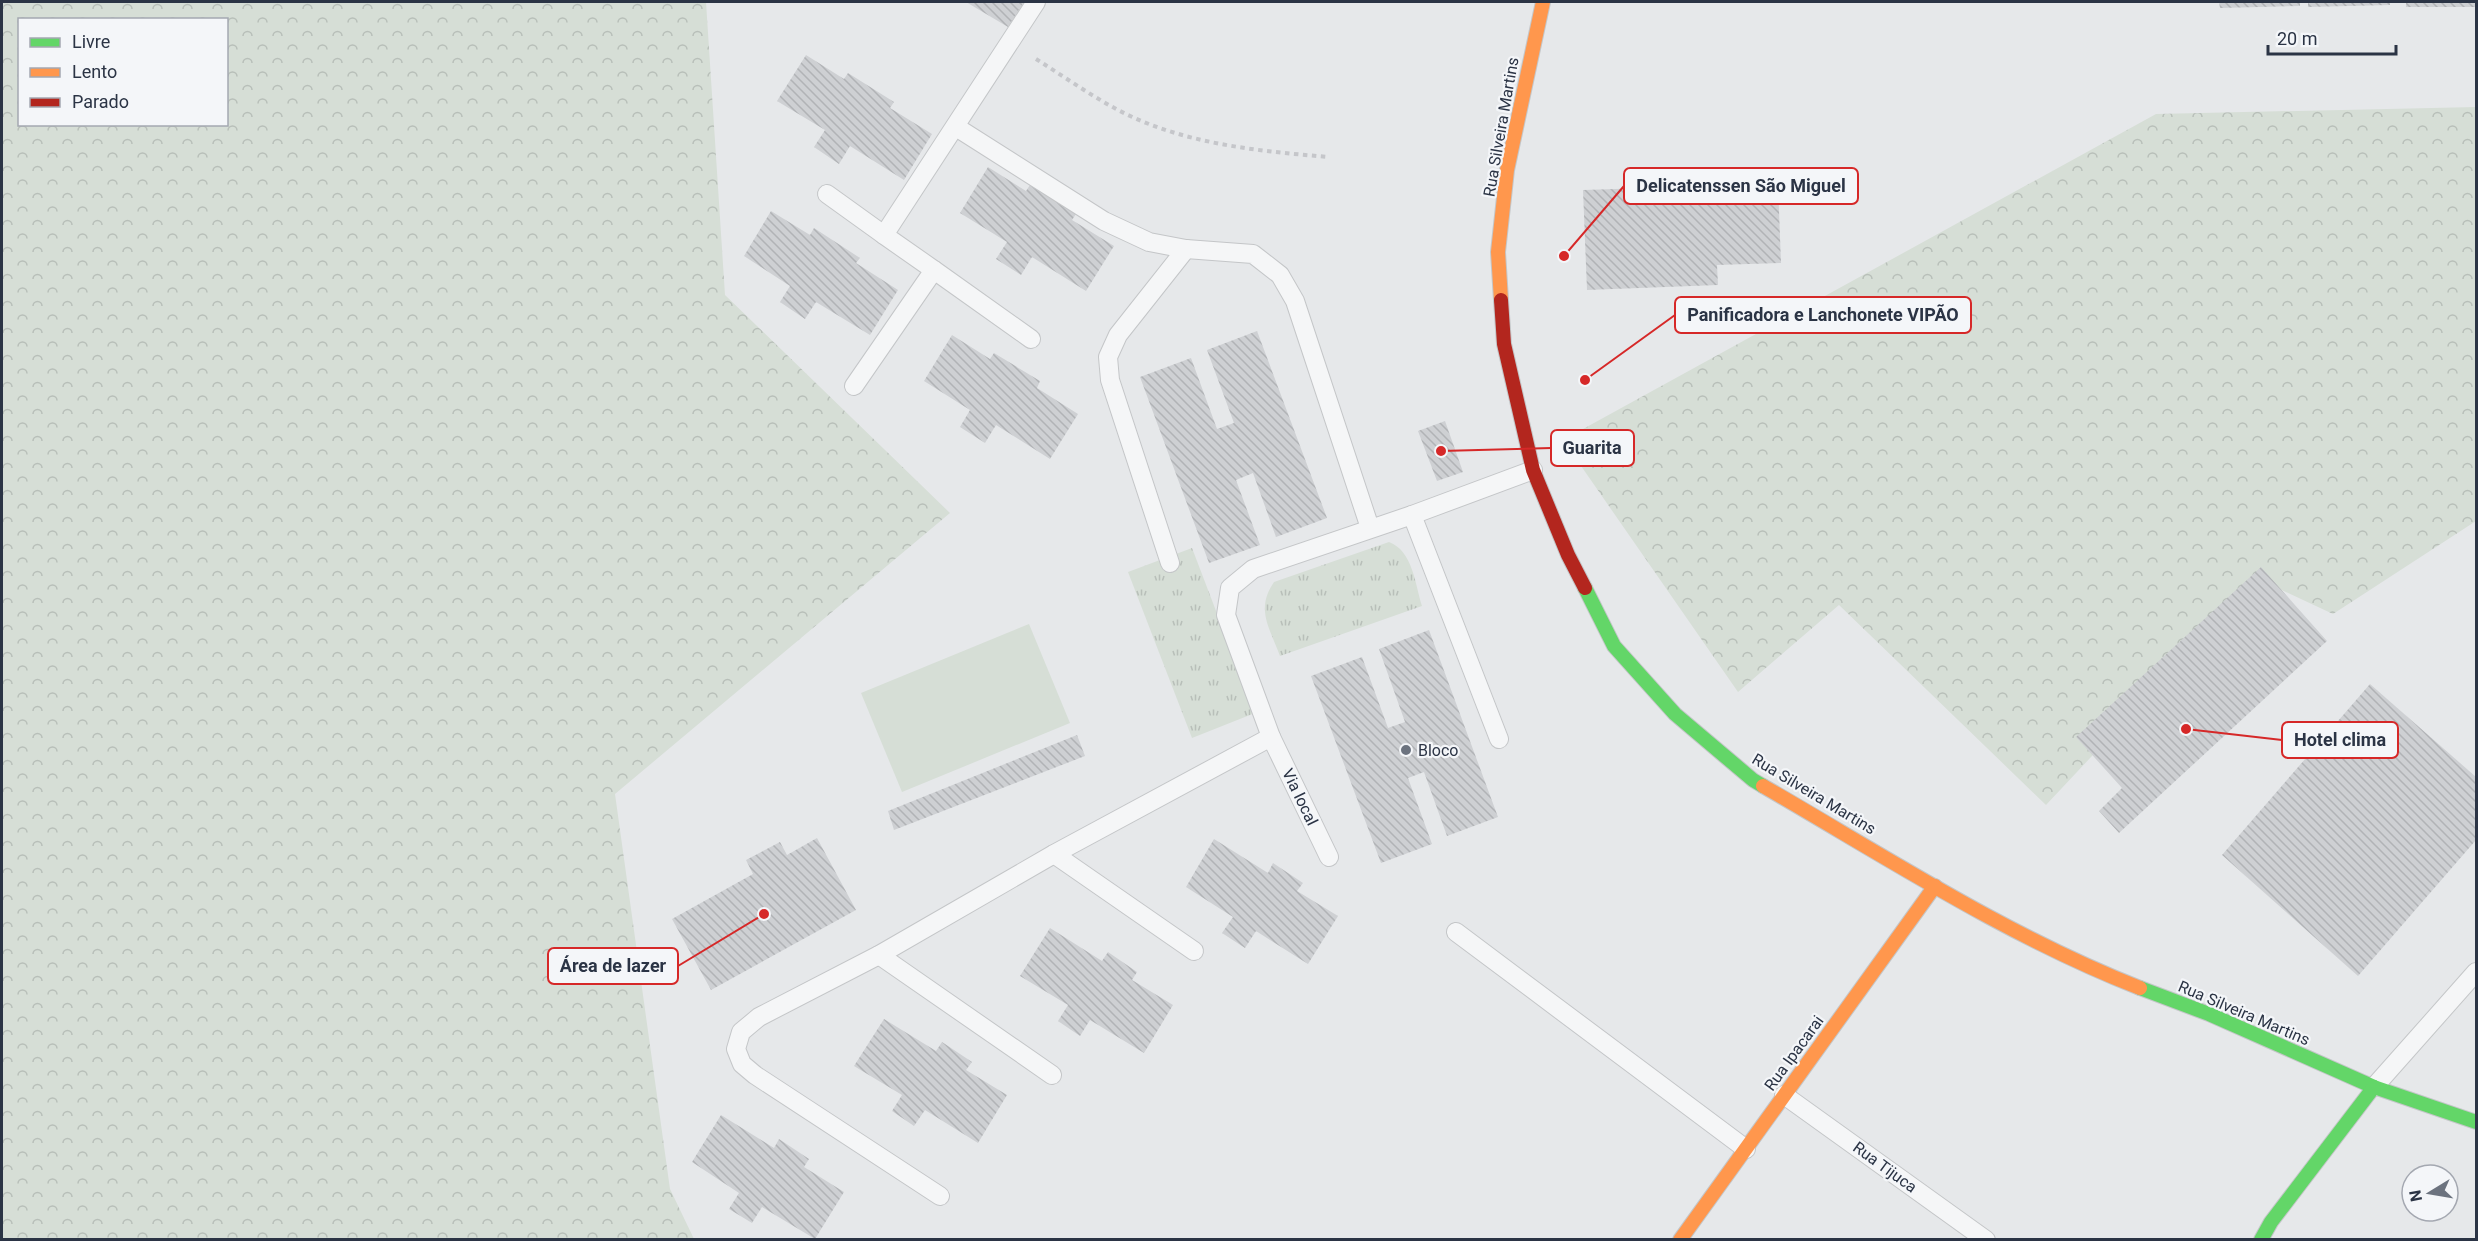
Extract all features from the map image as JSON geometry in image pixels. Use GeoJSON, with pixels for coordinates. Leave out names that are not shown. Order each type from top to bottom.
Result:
{"type":"FeatureCollection","features":[{"type":"Feature","properties":{"kind":"main road","name":"Rua Silveira Martins"},"geometry":{"type":"LineString","coordinates":[[1543,2],[1506,170],[1498,252],[1504,344],[1533,470],[1568,555],[1614,646],[1675,714],[1753,780],[2015,931],[2100,972],[2209,1014],[2374,1087],[2476,1122]]}},
{"type":"Feature","properties":{"kind":"main road","name":"Rua Ipacarai"},"geometry":{"type":"LineString","coordinates":[[1680,1239],[1935,886]]}},
{"type":"Feature","properties":{"kind":"main road"},"geometry":{"type":"LineString","coordinates":[[2261,1239],[2271,1222],[2374,1087]]}},
{"type":"Feature","properties":{"kind":"lane"},"geometry":{"type":"LineString","coordinates":[[884,235],[1036,2]]}},
{"type":"Feature","properties":{"kind":"lane"},"geometry":{"type":"LineString","coordinates":[[956,127],[1104,222],[1149,242],[1186,249],[1253,254],[1280,275],[1295,301],[1370,528]]}},
{"type":"Feature","properties":{"kind":"lane"},"geometry":{"type":"LineString","coordinates":[[827,194],[1031,339]]}},
{"type":"Feature","properties":{"kind":"lane"},"geometry":{"type":"LineString","coordinates":[[1170,563],[1110,380],[1108,357],[1118,335],[1186,249]]}},
{"type":"Feature","properties":{"kind":"lane"},"geometry":{"type":"LineString","coordinates":[[854,386],[934,270]]}},
{"type":"Feature","properties":{"kind":"lane","name":"Via local"},"geometry":{"type":"LineString","coordinates":[[1329,857],[1271,737],[1226,615],[1230,588],[1253,569],[1412,515],[1533,470]]}},
{"type":"Feature","properties":{"kind":"lane"},"geometry":{"type":"LineString","coordinates":[[1412,515],[1499,739]]}},
{"type":"Feature","properties":{"kind":"lane"},"geometry":{"type":"LineString","coordinates":[[940,1196],[741,1064],[736,1049],[741,1032],[759,1017],[879,955],[1054,854],[1271,737]]}},
{"type":"Feature","properties":{"kind":"lane"},"geometry":{"type":"LineString","coordinates":[[1054,854],[1194,951]]}},
{"type":"Feature","properties":{"kind":"lane"},"geometry":{"type":"LineString","coordinates":[[1456,932],[1746,1149]]}},
{"type":"Feature","properties":{"kind":"lane"},"geometry":{"type":"LineString","coordinates":[[879,955],[1052,1075]]}},
{"type":"Feature","properties":{"kind":"lane"},"geometry":{"type":"LineString","coordinates":[[2374,1087],[2476,972]]}},
{"type":"Feature","properties":{"kind":"lane","name":"Rua Tijuca"},"geometry":{"type":"LineString","coordinates":[[1784,1095],[1986,1239]]}},
{"type":"Feature","properties":{"kind":"path"},"geometry":{"type":"LineString","coordinates":[[1010,42],[1119,111],[1188,138],[1258,151],[1329,158]]}},
{"type":"Feature","properties":{"kind":"green space"},"geometry":{"type":"Polygon","coordinates":[[[2,2],[706,2],[725,295],[950,513],[615,794],[670,1189],[694,1239],[2,1239],[2,2]]]}},
{"type":"Feature","properties":{"kind":"green space"},"geometry":{"type":"Polygon","coordinates":[[[2476,107],[2476,521],[2333,614],[2258,579],[2046,805],[1839,605],[1738,692],[1563,440],[2156,114],[2476,107]]]}},
{"type":"Feature","properties":{"kind":"green space"},"geometry":{"type":"Polygon","coordinates":[[[1389,542],[1397,546],[1408,560],[1422,606],[1280,656],[1266,619],[1265,610],[1268,592],[1274,582],[1389,542]]]}},
{"type":"Feature","properties":{"kind":"green space"},"geometry":{"type":"Polygon","coordinates":[[[1192,548],[1255,713],[1192,738],[1128,572],[1192,548]]]}},
{"type":"Feature","properties":{"kind":"green space"},"geometry":{"type":"Polygon","coordinates":[[[1029,624],[1070,723],[902,792],[861,693],[1029,624]]]}},
{"type":"Feature","properties":{"kind":"building"},"geometry":{"type":"Polygon","coordinates":[[[966,2],[1024,2],[1008,27],[966,2]]]}},
{"type":"Feature","properties":{"kind":"building"},"geometry":{"type":"Polygon","coordinates":[[[2219,2],[2300,2],[2300,6],[2220,8],[2219,2]]]}},
{"type":"Feature","properties":{"kind":"building"},"geometry":{"type":"Polygon","coordinates":[[[2308,2],[2390,2],[2390,5],[2308,7],[2308,2]]]}},
{"type":"Feature","properties":{"kind":"building"},"geometry":{"type":"Polygon","coordinates":[[[2406,2],[2476,2],[2476,7],[2406,7],[2406,2]]]}},
{"type":"Feature","properties":{"kind":"building"},"geometry":{"type":"Polygon","coordinates":[[[806,55],[844,79],[848,73],[894,102],[890,108],[932,134],[904,180],[850,146],[839,164],[814,147],[825,130],[777,101],[806,55]]]}},
{"type":"Feature","properties":{"kind":"building"},"geometry":{"type":"Polygon","coordinates":[[[988,167],[1026,191],[1030,185],[1076,214],[1072,220],[1114,246],[1086,291],[1032,257],[1021,275],[996,259],[1007,242],[960,213],[988,167]]]}},
{"type":"Feature","properties":{"kind":"building"},"geometry":{"type":"Polygon","coordinates":[[[1778,184],[1781,263],[1717,265],[1718,285],[1587,290],[1583,190],[1778,184]]]}},
{"type":"Feature","properties":{"kind":"building"},"geometry":{"type":"Polygon","coordinates":[[[771,211],[810,235],[814,228],[860,258],[856,263],[898,290],[870,335],[816,302],[805,319],[780,302],[790,286],[744,256],[771,211]]]}},
{"type":"Feature","properties":{"kind":"building"},"geometry":{"type":"Polygon","coordinates":[[[1257,331],[1327,518],[1276,537],[1253,473],[1236,480],[1260,545],[1209,563],[1140,377],[1191,358],[1217,429],[1234,423],[1207,350],[1257,331]]]}},
{"type":"Feature","properties":{"kind":"building"},"geometry":{"type":"Polygon","coordinates":[[[952,335],[990,359],[994,353],[1040,381],[1037,388],[1078,414],[1050,459],[996,425],[985,443],[960,427],[970,410],[924,381],[952,335]]]}},
{"type":"Feature","properties":{"kind":"building"},"geometry":{"type":"Polygon","coordinates":[[[1445,421],[1463,472],[1437,481],[1418,431],[1445,421]]]}},
{"type":"Feature","properties":{"kind":"building"},"geometry":{"type":"Polygon","coordinates":[[[2261,567],[2327,641],[2119,833],[2099,811],[2122,788],[2076,737],[2261,567]]]}},
{"type":"Feature","properties":{"kind":"building","name":"Bloco"},"geometry":{"type":"Polygon","coordinates":[[[1429,630],[1498,817],[1447,836],[1424,772],[1408,778],[1432,844],[1381,863],[1311,676],[1362,657],[1388,728],[1405,722],[1379,649],[1429,630]]]}},
{"type":"Feature","properties":{"kind":"building"},"geometry":{"type":"Polygon","coordinates":[[[2370,684],[2476,777],[2476,840],[2358,976],[2222,855],[2370,684]]]}},
{"type":"Feature","properties":{"kind":"building"},"geometry":{"type":"Polygon","coordinates":[[[1077,735],[1085,756],[894,830],[888,811],[1077,735]]]}},
{"type":"Feature","properties":{"kind":"building"},"geometry":{"type":"Polygon","coordinates":[[[817,838],[856,910],[711,990],[672,919],[753,874],[746,860],[780,842],[787,855],[817,838]]]}},
{"type":"Feature","properties":{"kind":"building"},"geometry":{"type":"Polygon","coordinates":[[[1214,839],[1268,873],[1273,863],[1303,883],[1297,891],[1338,916],[1308,964],[1256,931],[1245,948],[1222,933],[1233,917],[1186,887],[1214,839]]]}},
{"type":"Feature","properties":{"kind":"building"},"geometry":{"type":"Polygon","coordinates":[[[1050,928],[1102,961],[1108,952],[1137,972],[1132,980],[1173,1005],[1144,1053],[1090,1020],[1080,1036],[1058,1021],[1068,1005],[1020,976],[1050,928]]]}},
{"type":"Feature","properties":{"kind":"building"},"geometry":{"type":"Polygon","coordinates":[[[884,1019],[936,1051],[942,1042],[972,1062],[966,1070],[1007,1095],[978,1143],[925,1110],[914,1126],[892,1111],[902,1095],[854,1066],[884,1019]]]}},
{"type":"Feature","properties":{"kind":"building"},"geometry":{"type":"Polygon","coordinates":[[[721,1115],[774,1148],[779,1139],[809,1159],[804,1167],[844,1192],[815,1239],[762,1207],[752,1223],[729,1209],[739,1193],[692,1162],[721,1115]]]}},
{"type":"Feature","properties":{"kind":"traffic: fast"},"geometry":{"type":"LineString","coordinates":[[1585,588],[1614,646],[1675,714],[1763,786]]}},
{"type":"Feature","properties":{"kind":"traffic: fast"},"geometry":{"type":"LineString","coordinates":[[2140,988],[2209,1014],[2374,1087],[2476,1122]]}},
{"type":"Feature","properties":{"kind":"traffic: fast"},"geometry":{"type":"LineString","coordinates":[[2261,1240],[2271,1222],[2374,1087]]}},
{"type":"Feature","properties":{"kind":"traffic: slow"},"geometry":{"type":"LineString","coordinates":[[1501,300],[1498,252],[1507,170],[1543,2]]}},
{"type":"Feature","properties":{"kind":"traffic: slow"},"geometry":{"type":"LineString","coordinates":[[1763,786],[1995,920],[2140,988]]}},
{"type":"Feature","properties":{"kind":"traffic: slow"},"geometry":{"type":"LineString","coordinates":[[1680,1240],[1935,886]]}},
{"type":"Feature","properties":{"kind":"traffic: jam"},"geometry":{"type":"LineString","coordinates":[[1501,300],[1504,344],[1533,470],[1568,555],[1585,588]]}},
{"type":"Feature","properties":{"kind":"place","name":"Delicatenssen São Miguel"},"geometry":{"type":"Point","coordinates":[1564,256]}},
{"type":"Feature","properties":{"kind":"place","name":"Panificadora e Lanchonete VIPÃO"},"geometry":{"type":"Point","coordinates":[1585,380]}},
{"type":"Feature","properties":{"kind":"place","name":"Guarita"},"geometry":{"type":"Point","coordinates":[1441,451]}},
{"type":"Feature","properties":{"kind":"place","name":"Hotel clima"},"geometry":{"type":"Point","coordinates":[2186,729]}},
{"type":"Feature","properties":{"kind":"place","name":"Bloco"},"geometry":{"type":"Point","coordinates":[1406,750]}},
{"type":"Feature","properties":{"kind":"place","name":"Área de lazer"},"geometry":{"type":"Point","coordinates":[764,914]}}]}
